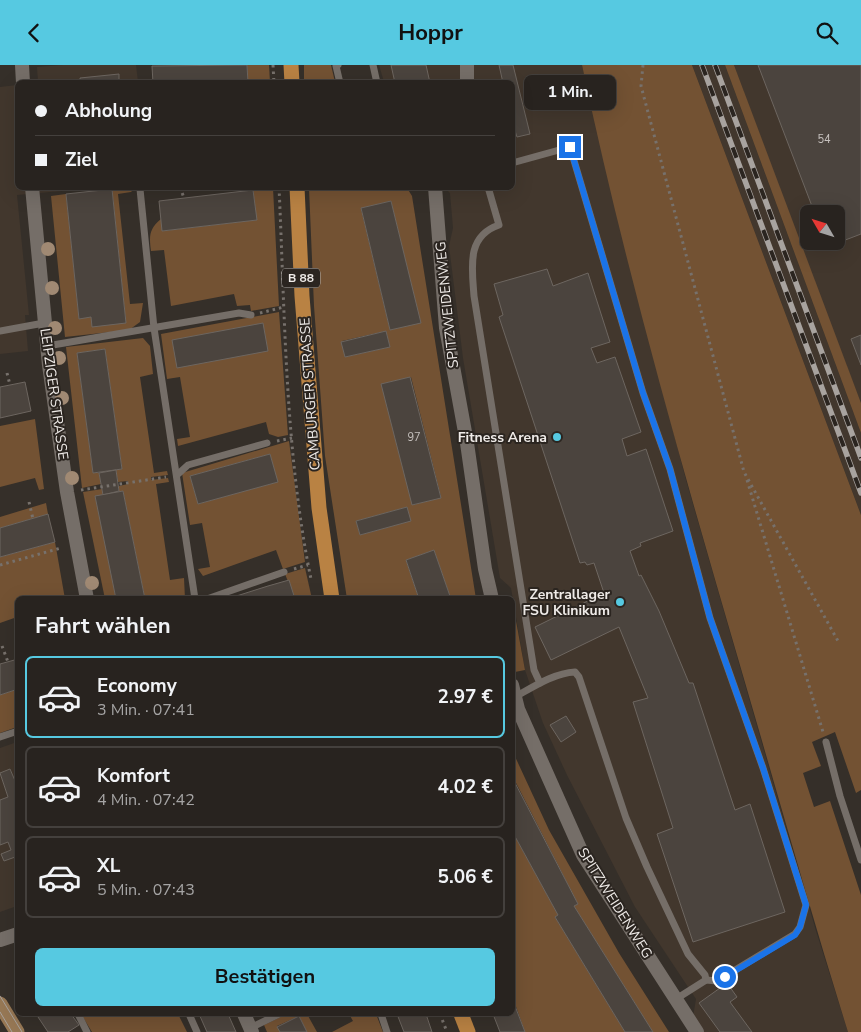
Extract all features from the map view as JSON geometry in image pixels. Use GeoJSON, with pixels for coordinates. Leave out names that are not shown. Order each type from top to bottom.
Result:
{"type":"FeatureCollection","features":[{"type":"Feature","properties":{"kind":"main road"},"geometry":{"type":"LineString","coordinates":[[291,65],[292,80]]}},
{"type":"Feature","properties":{"kind":"main road","name":"CAMBURGER STRASSE"},"geometry":{"type":"LineString","coordinates":[[297,190],[302,296],[319,508],[332,596]]}},
{"type":"Feature","properties":{"kind":"main road"},"geometry":{"type":"LineString","coordinates":[[462,1016],[468,1032]]}},
{"type":"Feature","properties":{"kind":"street"},"geometry":{"type":"LineString","coordinates":[[22,65],[23,80]]}},
{"type":"Feature","properties":{"kind":"street"},"geometry":{"type":"LineString","coordinates":[[467,65],[467,80]]}},
{"type":"Feature","properties":{"kind":"street","name":"LEIPZIGER STRASSE"},"geometry":{"type":"LineString","coordinates":[[32,190],[46,346],[67,491],[86,596]]}},
{"type":"Feature","properties":{"kind":"street","name":"SPITZWEIDENWEG"},"geometry":{"type":"LineString","coordinates":[[435,190],[446,328],[467,443],[485,569],[491,596]]}},
{"type":"Feature","properties":{"kind":"street","name":"SPITZWEIDENWEG"},"geometry":{"type":"LineString","coordinates":[[515,701],[583,855],[697,1032]]}},
{"type":"Feature","properties":{"kind":"street"},"geometry":{"type":"LineString","coordinates":[[0,940],[15,934]]}},
{"type":"Feature","properties":{"kind":"street"},"geometry":{"type":"LineString","coordinates":[[0,1004],[18,1032]]}},
{"type":"Feature","properties":{"kind":"street"},"geometry":{"type":"LineString","coordinates":[[245,1016],[251,1030]]}},
{"type":"Feature","properties":{"kind":"lane"},"geometry":{"type":"LineString","coordinates":[[338,65],[336,65],[339,80]]}},
{"type":"Feature","properties":{"kind":"lane"},"geometry":{"type":"LineString","coordinates":[[373,65],[377,80]]}},
{"type":"Feature","properties":{"kind":"lane"},"geometry":{"type":"LineString","coordinates":[[515,162],[570,147],[643,393],[670,469],[710,618],[763,768],[806,905],[800,927],[795,935],[718,981],[706,979],[676,999]]}},
{"type":"Feature","properties":{"kind":"lane"},"geometry":{"type":"LineString","coordinates":[[140,190],[154,327],[195,596]]}},
{"type":"Feature","properties":{"kind":"lane"},"geometry":{"type":"LineString","coordinates":[[489,190],[499,225],[489,228],[480,235],[474,246],[471,264],[534,670],[540,683]]}},
{"type":"Feature","properties":{"kind":"lane"},"geometry":{"type":"LineString","coordinates":[[46,346],[238,313],[250,315]]}},
{"type":"Feature","properties":{"kind":"lane"},"geometry":{"type":"LineString","coordinates":[[0,331],[44,323]]}},
{"type":"Feature","properties":{"kind":"lane"},"geometry":{"type":"LineString","coordinates":[[177,475],[188,465],[267,443]]}},
{"type":"Feature","properties":{"kind":"lane"},"geometry":{"type":"LineString","coordinates":[[216,596],[284,572]]}},
{"type":"Feature","properties":{"kind":"lane"},"geometry":{"type":"LineString","coordinates":[[515,701],[540,683],[575,672],[579,677],[626,818],[688,954],[705,975],[706,979]]}},
{"type":"Feature","properties":{"kind":"lane"},"geometry":{"type":"LineString","coordinates":[[0,737],[15,732]]}},
{"type":"Feature","properties":{"kind":"lane"},"geometry":{"type":"LineString","coordinates":[[826,741],[861,860]]}},
{"type":"Feature","properties":{"kind":"lane"},"geometry":{"type":"LineString","coordinates":[[79,1016],[87,1032]]}},
{"type":"Feature","properties":{"kind":"lane"},"geometry":{"type":"LineString","coordinates":[[190,1016],[197,1032]]}},
{"type":"Feature","properties":{"kind":"lane"},"geometry":{"type":"LineString","coordinates":[[251,1030],[276,1016]]}},
{"type":"Feature","properties":{"kind":"lane"},"geometry":{"type":"LineString","coordinates":[[382,1016],[387,1032]]}},
{"type":"Feature","properties":{"kind":"path"},"geometry":{"type":"LineString","coordinates":[[273,65],[274,80]]}},
{"type":"Feature","properties":{"kind":"path"},"geometry":{"type":"LineString","coordinates":[[643,65],[641,86],[744,472],[826,741]]}},
{"type":"Feature","properties":{"kind":"path"},"geometry":{"type":"LineString","coordinates":[[181,190],[184,198]]}},
{"type":"Feature","properties":{"kind":"path"},"geometry":{"type":"LineString","coordinates":[[250,315],[284,307]]}},
{"type":"Feature","properties":{"kind":"path"},"geometry":{"type":"LineString","coordinates":[[8,373],[10,385]]}},
{"type":"Feature","properties":{"kind":"path"},"geometry":{"type":"LineString","coordinates":[[744,472],[838,641]]}},
{"type":"Feature","properties":{"kind":"path"},"geometry":{"type":"LineString","coordinates":[[67,491],[177,475]]}},
{"type":"Feature","properties":{"kind":"path"},"geometry":{"type":"LineString","coordinates":[[29,502],[33,519]]}},
{"type":"Feature","properties":{"kind":"path"},"geometry":{"type":"LineString","coordinates":[[0,565],[61,548]]}},
{"type":"Feature","properties":{"kind":"path"},"geometry":{"type":"LineString","coordinates":[[2,646],[8,662]]}},
{"type":"Feature","properties":{"kind":"path"},"geometry":{"type":"LineString","coordinates":[[441,1016],[447,1032]]}},
{"type":"Feature","properties":{"kind":"shaded area"},"geometry":{"type":"Polygon","coordinates":[[[136,65],[138,80],[38,80],[37,67],[136,65]]]}},
{"type":"Feature","properties":{"kind":"shaded area"},"geometry":{"type":"Polygon","coordinates":[[[247,65],[269,65],[270,80],[248,80],[247,65]]]}},
{"type":"Feature","properties":{"kind":"shaded area"},"geometry":{"type":"Polygon","coordinates":[[[304,65],[331,65],[335,80],[304,80],[304,65]]]}},
{"type":"Feature","properties":{"kind":"shaded area"},"geometry":{"type":"Polygon","coordinates":[[[379,65],[582,65],[626,250],[686,480],[816,931],[848,1032],[703,1032],[693,1017],[696,999],[635,907],[567,775],[543,723],[525,670],[515,611],[515,596],[512,596],[511,588],[500,578],[463,358],[449,246],[453,228],[450,193],[447,190],[515,190],[515,80],[383,80],[379,65]]]}},
{"type":"Feature","properties":{"kind":"shaded area"},"geometry":{"type":"Polygon","coordinates":[[[582,65],[692,65],[861,515],[861,790],[856,793],[835,732],[812,742],[821,766],[803,773],[814,807],[830,801],[861,895],[861,1032],[848,1032],[805,891],[674,435],[634,288],[582,65]]]}},
{"type":"Feature","properties":{"kind":"shaded area"},"geometry":{"type":"Polygon","coordinates":[[[692,65],[725,65],[861,433],[861,515],[692,65]]]}},
{"type":"Feature","properties":{"kind":"shaded area"},"geometry":{"type":"Polygon","coordinates":[[[725,65],[734,65],[800,241],[800,250],[804,250],[861,403],[861,433],[725,65]]]}},
{"type":"Feature","properties":{"kind":"shaded area"},"geometry":{"type":"Polygon","coordinates":[[[734,65],[861,65],[861,403],[802,250],[845,250],[845,205],[800,205],[800,243],[734,65]]]}},
{"type":"Feature","properties":{"kind":"shaded area"},"geometry":{"type":"Polygon","coordinates":[[[15,85],[15,190],[73,190],[17,195],[29,315],[25,315],[28,351],[0,354],[0,87],[15,85]]]}},
{"type":"Feature","properties":{"kind":"shaded area"},"geometry":{"type":"Polygon","coordinates":[[[112,190],[133,190],[118,194],[130,304],[143,303],[140,322],[129,330],[65,337],[51,196],[66,194],[79,318],[91,317],[126,323],[112,190]]]}},
{"type":"Feature","properties":{"kind":"shaded area"},"geometry":{"type":"Polygon","coordinates":[[[253,190],[273,190],[279,306],[251,311],[250,305],[237,306],[234,294],[171,306],[164,250],[151,251],[150,237],[154,226],[161,219],[163,231],[256,220],[253,190]]]}},
{"type":"Feature","properties":{"kind":"shaded area"},"geometry":{"type":"Polygon","coordinates":[[[309,190],[408,190],[412,196],[476,596],[450,596],[434,550],[406,560],[418,596],[347,596],[325,456],[314,306],[309,190]],[[391,201],[361,209],[390,330],[420,322],[391,201]],[[386,331],[342,341],[345,357],[390,347],[386,331]],[[411,377],[382,384],[413,505],[441,497],[411,377]],[[407,507],[356,521],[360,535],[410,521],[407,507]]]}},
{"type":"Feature","properties":{"kind":"shaded area"},"geometry":{"type":"Polygon","coordinates":[[[279,312],[288,435],[278,437],[269,434],[266,422],[178,446],[177,439],[190,437],[180,377],[167,379],[161,334],[279,312]]]}},
{"type":"Feature","properties":{"kind":"shaded area"},"geometry":{"type":"Polygon","coordinates":[[[143,338],[150,346],[153,374],[140,377],[154,473],[167,471],[168,475],[151,477],[151,480],[168,478],[169,482],[156,484],[170,580],[184,578],[185,596],[144,596],[123,491],[119,491],[119,486],[128,484],[128,481],[118,482],[116,470],[122,469],[105,349],[77,353],[93,473],[99,473],[101,484],[82,488],[66,347],[143,338]]]}},
{"type":"Feature","properties":{"kind":"shaded area"},"geometry":{"type":"Polygon","coordinates":[[[35,419],[44,489],[39,490],[35,478],[0,487],[0,426],[35,419]]]}},
{"type":"Feature","properties":{"kind":"shaded area"},"geometry":{"type":"Polygon","coordinates":[[[289,441],[305,562],[283,569],[276,550],[203,576],[198,569],[210,567],[202,523],[190,525],[182,473],[289,441]],[[270,454],[190,476],[198,504],[277,482],[270,454]]]}},
{"type":"Feature","properties":{"kind":"shaded area"},"geometry":{"type":"Polygon","coordinates":[[[102,489],[116,596],[104,596],[83,492],[102,489]]]}},
{"type":"Feature","properties":{"kind":"shaded area"},"geometry":{"type":"Polygon","coordinates":[[[46,503],[48,514],[0,528],[0,517],[46,503]]]}},
{"type":"Feature","properties":{"kind":"shaded area"},"geometry":{"type":"Polygon","coordinates":[[[55,542],[64,596],[15,596],[15,618],[0,623],[0,557],[55,542]]]}},
{"type":"Feature","properties":{"kind":"shaded area"},"geometry":{"type":"Polygon","coordinates":[[[305,568],[311,596],[294,596],[285,574],[305,568]]]}},
{"type":"Feature","properties":{"kind":"shaded area"},"geometry":{"type":"Polygon","coordinates":[[[515,615],[525,670],[515,672],[515,615]]]}},
{"type":"Feature","properties":{"kind":"shaded area"},"geometry":{"type":"Polygon","coordinates":[[[15,690],[15,728],[0,733],[0,695],[15,690]]]}},
{"type":"Feature","properties":{"kind":"shaded area"},"geometry":{"type":"Polygon","coordinates":[[[15,743],[15,907],[0,912],[0,748],[15,743]]]}},
{"type":"Feature","properties":{"kind":"shaded area"},"geometry":{"type":"Polygon","coordinates":[[[515,756],[549,830],[619,953],[669,1032],[653,1032],[574,906],[578,904],[515,781],[515,756]]]}},
{"type":"Feature","properties":{"kind":"shaded area"},"geometry":{"type":"Polygon","coordinates":[[[515,836],[558,915],[555,917],[625,1032],[525,1032],[515,1004],[515,836]]]}},
{"type":"Feature","properties":{"kind":"shaded area"},"geometry":{"type":"Polygon","coordinates":[[[82,1016],[179,1016],[187,1032],[92,1032],[82,1016]]]}},
{"type":"Feature","properties":{"kind":"shaded area"},"geometry":{"type":"Polygon","coordinates":[[[283,1016],[299,1016],[277,1026],[280,1032],[267,1032],[264,1025],[283,1016]]]}},
{"type":"Feature","properties":{"kind":"shaded area"},"geometry":{"type":"Polygon","coordinates":[[[299,1016],[308,1016],[317,1032],[307,1032],[299,1016]]]}},
{"type":"Feature","properties":{"kind":"shaded area"},"geometry":{"type":"Polygon","coordinates":[[[350,1016],[377,1016],[383,1032],[332,1032],[353,1021],[350,1016]]]}},
{"type":"Feature","properties":{"kind":"building"},"geometry":{"type":"Polygon","coordinates":[[[247,65],[248,80],[153,80],[152,66],[247,65]]]}},
{"type":"Feature","properties":{"kind":"building"},"geometry":{"type":"Polygon","coordinates":[[[391,65],[426,65],[429,80],[394,80],[391,65]]]}},
{"type":"Feature","properties":{"kind":"building"},"geometry":{"type":"Polygon","coordinates":[[[499,65],[513,65],[530,134],[517,137],[515,131],[515,80],[502,80],[499,65]]]}},
{"type":"Feature","properties":{"kind":"building"},"geometry":{"type":"Polygon","coordinates":[[[758,65],[861,65],[861,234],[845,240],[845,205],[812,205],[758,65]]]}},
{"type":"Feature","properties":{"kind":"building"},"geometry":{"type":"Polygon","coordinates":[[[119,74],[119,80],[80,80],[80,78],[119,74]]]}},
{"type":"Feature","properties":{"kind":"building"},"geometry":{"type":"Polygon","coordinates":[[[112,190],[126,323],[92,327],[91,317],[79,319],[66,194],[112,190]]]}},
{"type":"Feature","properties":{"kind":"building"},"geometry":{"type":"Polygon","coordinates":[[[253,190],[257,220],[162,231],[159,201],[253,190]]]}},
{"type":"Feature","properties":{"kind":"building"},"geometry":{"type":"Polygon","coordinates":[[[391,201],[421,323],[390,330],[361,208],[391,201]]]}},
{"type":"Feature","properties":{"kind":"building","name":"Zentrallager FSU Klinikum"},"geometry":{"type":"Polygon","coordinates":[[[547,269],[553,286],[588,273],[610,342],[591,348],[597,363],[615,357],[641,432],[622,439],[627,456],[646,449],[673,531],[640,543],[641,546],[630,551],[639,576],[641,575],[659,611],[689,683],[693,683],[735,810],[750,804],[785,912],[693,942],[657,834],[673,828],[633,702],[648,698],[619,627],[551,660],[535,627],[604,593],[594,563],[587,565],[585,562],[580,563],[499,317],[503,315],[494,284],[547,269]]]}},
{"type":"Feature","properties":{"kind":"building"},"geometry":{"type":"Polygon","coordinates":[[[263,323],[268,351],[177,368],[172,340],[263,323]]]}},
{"type":"Feature","properties":{"kind":"building"},"geometry":{"type":"Polygon","coordinates":[[[386,331],[390,347],[345,357],[341,342],[386,331]]]}},
{"type":"Feature","properties":{"kind":"building"},"geometry":{"type":"Polygon","coordinates":[[[861,335],[861,365],[851,339],[861,335]]]}},
{"type":"Feature","properties":{"kind":"building"},"geometry":{"type":"Polygon","coordinates":[[[105,349],[122,469],[93,473],[77,353],[105,349]]]}},
{"type":"Feature","properties":{"kind":"building"},"geometry":{"type":"Polygon","coordinates":[[[410,377],[441,498],[412,505],[381,384],[410,377]]]}},
{"type":"Feature","properties":{"kind":"building"},"geometry":{"type":"Polygon","coordinates":[[[25,382],[31,411],[0,418],[0,387],[25,382]]]}},
{"type":"Feature","properties":{"kind":"building"},"geometry":{"type":"Polygon","coordinates":[[[270,454],[278,482],[198,504],[190,476],[270,454]]]}},
{"type":"Feature","properties":{"kind":"building"},"geometry":{"type":"Polygon","coordinates":[[[116,470],[119,491],[103,495],[99,473],[116,470]]]}},
{"type":"Feature","properties":{"kind":"building"},"geometry":{"type":"Polygon","coordinates":[[[123,491],[144,596],[115,596],[95,496],[123,491]]]}},
{"type":"Feature","properties":{"kind":"building"},"geometry":{"type":"Polygon","coordinates":[[[407,507],[411,521],[360,535],[356,521],[407,507]]]}},
{"type":"Feature","properties":{"kind":"building"},"geometry":{"type":"Polygon","coordinates":[[[48,514],[55,542],[0,557],[0,528],[48,514]]]}},
{"type":"Feature","properties":{"kind":"building"},"geometry":{"type":"Polygon","coordinates":[[[434,550],[450,596],[418,596],[406,560],[434,550]]]}},
{"type":"Feature","properties":{"kind":"building"},"geometry":{"type":"Polygon","coordinates":[[[289,580],[294,596],[236,596],[289,580]]]}},
{"type":"Feature","properties":{"kind":"building"},"geometry":{"type":"Polygon","coordinates":[[[15,660],[15,690],[0,695],[0,664],[15,660]]]}},
{"type":"Feature","properties":{"kind":"building"},"geometry":{"type":"Polygon","coordinates":[[[566,716],[576,732],[561,742],[550,725],[566,716]]]}},
{"type":"Feature","properties":{"kind":"building"},"geometry":{"type":"Polygon","coordinates":[[[10,769],[15,781],[15,857],[4,861],[1,854],[11,850],[8,842],[0,845],[0,800],[8,797],[0,773],[10,769]]]}},
{"type":"Feature","properties":{"kind":"building"},"geometry":{"type":"Polygon","coordinates":[[[515,783],[578,904],[574,906],[653,1032],[625,1032],[555,917],[558,915],[515,836],[515,783]]]}},
{"type":"Feature","properties":{"kind":"building"},"geometry":{"type":"Polygon","coordinates":[[[727,983],[737,997],[730,1002],[752,1032],[720,1032],[699,1003],[727,983]]]}},
{"type":"Feature","properties":{"kind":"building"},"geometry":{"type":"Polygon","coordinates":[[[515,1006],[525,1032],[500,1032],[494,1016],[515,1016],[515,1006]]]}},
{"type":"Feature","properties":{"kind":"building"},"geometry":{"type":"Polygon","coordinates":[[[37,1016],[72,1016],[79,1025],[68,1032],[48,1032],[37,1016]]]}},
{"type":"Feature","properties":{"kind":"building"},"geometry":{"type":"Polygon","coordinates":[[[200,1016],[229,1016],[236,1032],[207,1032],[200,1016]]]}},
{"type":"Feature","properties":{"kind":"building"},"geometry":{"type":"Polygon","coordinates":[[[299,1016],[307,1032],[280,1032],[277,1027],[299,1016]]]}},
{"type":"Feature","properties":{"kind":"building"},"geometry":{"type":"Polygon","coordinates":[[[398,1016],[427,1016],[432,1032],[404,1032],[398,1016]]]}},
{"type":"Feature","properties":{"kind":"tram line"},"geometry":{"type":"LineString","coordinates":[[0,996],[22,1032]]}},
{"type":"Feature","properties":{"kind":"tram line"},"geometry":{"type":"LineString","coordinates":[[0,1012],[12,1032]]}},
{"type":"Feature","properties":{"kind":"railway"},"geometry":{"type":"LineString","coordinates":[[702,65],[861,493]]}},
{"type":"Feature","properties":{"kind":"railway"},"geometry":{"type":"LineString","coordinates":[[715,65],[861,458]]}},
{"type":"Feature","properties":{"kind":"place","name":"Fitness Arena"},"geometry":{"type":"Point","coordinates":[557,437]}},
{"type":"Feature","properties":{"kind":"place","name":"Zentrallager FSU Klinikum"},"geometry":{"type":"Point","coordinates":[620,602]}},
{"type":"Feature","properties":{"kind":"route"},"geometry":{"type":"LineString","coordinates":[[570,147],[643,393],[670,469],[710,618],[763,768],[806,905],[800,927],[795,935],[725,977]]}}]}
